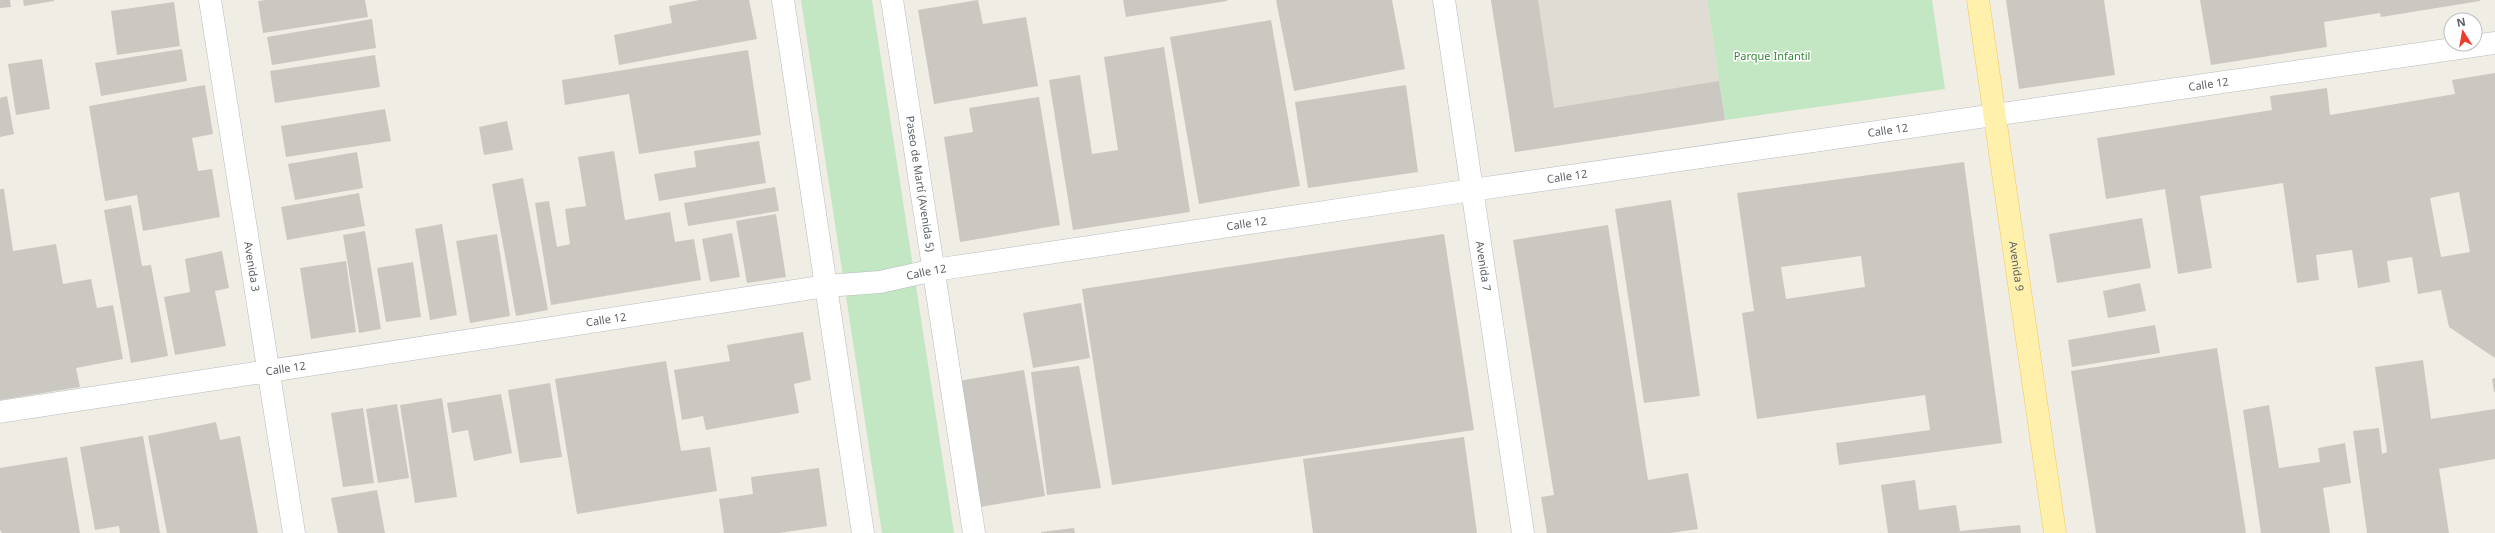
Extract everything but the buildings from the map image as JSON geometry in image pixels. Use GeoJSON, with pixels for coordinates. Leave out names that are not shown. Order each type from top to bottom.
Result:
{"type":"FeatureCollection","features":[{"type":"Feature","properties":{"kind":"main road","name":"Avenida 9"},"geometry":{"type":"LineString","coordinates":[[1978,0],[2055,533]]}},
{"type":"Feature","properties":{"kind":"street","name":"Avenida 3"},"geometry":{"type":"LineString","coordinates":[[210,0],[294,533]]}},
{"type":"Feature","properties":{"kind":"street"},"geometry":{"type":"LineString","coordinates":[[783,0],[864,533]]}},
{"type":"Feature","properties":{"kind":"street","name":"Paseo de Martí (Avenida 5)"},"geometry":{"type":"LineString","coordinates":[[892,0],[974,533]]}},
{"type":"Feature","properties":{"kind":"street","name":"Avenida 7"},"geometry":{"type":"LineString","coordinates":[[1444,0],[1523,533]]}},
{"type":"Feature","properties":{"kind":"street","name":"Calle 12"},"geometry":{"type":"LineString","coordinates":[[0,412],[826,286],[880,282],[934,270],[1472,190],[2495,44]]}},
{"type":"Feature","properties":{"kind":"shaded area"},"geometry":{"type":"Polygon","coordinates":[[[1491,0],[1707,0],[1725,120],[1515,152],[1491,0]]]}},
{"type":"Feature","properties":{"kind":"green space"},"geometry":{"type":"Polygon","coordinates":[[[801,0],[872,0],[954,533],[882,533],[801,0]]]}},
{"type":"Feature","properties":{"kind":"green space","name":"Parque Infantil"},"geometry":{"type":"Polygon","coordinates":[[[1707,0],[1932,0],[1945,89],[1725,120],[1707,0]]]}}]}
